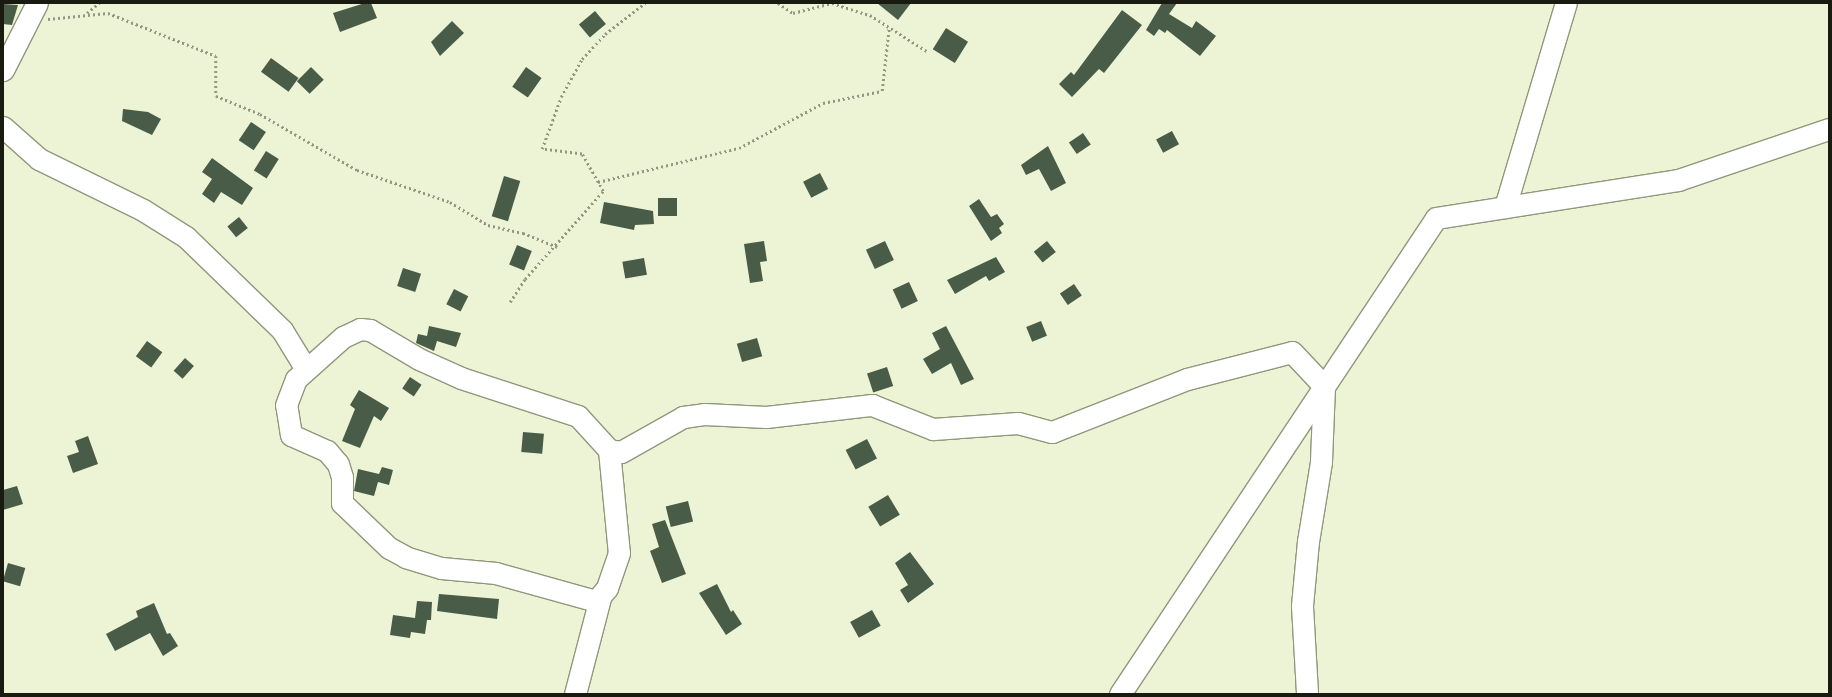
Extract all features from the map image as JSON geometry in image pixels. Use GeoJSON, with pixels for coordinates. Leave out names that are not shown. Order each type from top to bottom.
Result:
{"type":"FeatureCollection","features":[{"type":"Feature","properties":{"kind":"street"},"geometry":{"type":"LineString","coordinates":[[1505,207],[1566,3]]}},
{"type":"Feature","properties":{"kind":"street"},"geometry":{"type":"LineString","coordinates":[[3,70],[34,10]]}},
{"type":"Feature","properties":{"kind":"street"},"geometry":{"type":"LineString","coordinates":[[3,127],[39,159],[143,210],[186,237],[282,330],[306,368]]}},
{"type":"Feature","properties":{"kind":"street"},"geometry":{"type":"LineString","coordinates":[[1120,694],[1436,218],[1678,180],[1829,129]]}},
{"type":"Feature","properties":{"kind":"street"},"geometry":{"type":"LineString","coordinates":[[575,694],[600,598],[607,588],[619,553],[617,499],[609,450],[578,416],[461,378],[419,359],[370,330],[360,329],[343,337],[296,378],[286,405],[291,435],[327,451],[338,464],[342,477],[342,503],[389,548],[406,557],[441,568],[496,573],[567,596],[596,601],[600,598]]}},
{"type":"Feature","properties":{"kind":"street"},"geometry":{"type":"LineString","coordinates":[[609,450],[621,452],[683,417],[704,414],[766,417],[872,405],[933,429],[1018,423],[1052,432],[1187,379],[1292,352],[1324,386],[1321,462],[1308,541],[1302,606],[1307,694]]}},
{"type":"Feature","properties":{"kind":"path"},"geometry":{"type":"LineString","coordinates":[[87,14],[99,3]]}},
{"type":"Feature","properties":{"kind":"path"},"geometry":{"type":"LineString","coordinates":[[510,302],[525,279],[557,247],[603,191],[582,154],[542,149],[561,97],[582,59],[605,34],[645,3]]}},
{"type":"Feature","properties":{"kind":"path"},"geometry":{"type":"LineString","coordinates":[[778,3],[793,13],[832,3],[870,15],[928,52]]}},
{"type":"Feature","properties":{"kind":"path"},"geometry":{"type":"LineString","coordinates":[[34,10],[66,19],[87,14],[108,13],[216,56],[216,96],[260,114],[357,170],[450,202],[488,225],[522,233],[557,247]]}},
{"type":"Feature","properties":{"kind":"path"},"geometry":{"type":"LineString","coordinates":[[598,182],[739,148],[823,103],[882,92],[889,28]]}},
{"type":"Feature","properties":{"kind":"building"},"geometry":{"type":"Polygon","coordinates":[[[365,3],[371,3],[377,18],[340,32],[333,13],[365,3]]]}},
{"type":"Feature","properties":{"kind":"building"},"geometry":{"type":"Polygon","coordinates":[[[877,3],[911,3],[898,20],[877,3]]]}},
{"type":"Feature","properties":{"kind":"building"},"geometry":{"type":"Polygon","coordinates":[[[1162,3],[1177,3],[1169,14],[1192,28],[1196,21],[1216,36],[1200,56],[1167,30],[1165,33],[1159,29],[1154,36],[1146,30],[1162,3]]]}},
{"type":"Feature","properties":{"kind":"building"},"geometry":{"type":"Polygon","coordinates":[[[3,4],[18,5],[12,25],[3,24],[3,4]]]}},
{"type":"Feature","properties":{"kind":"building"},"geometry":{"type":"Polygon","coordinates":[[[1122,10],[1142,25],[1104,73],[1099,69],[1072,97],[1059,84],[1071,72],[1074,75],[1122,10]]]}},
{"type":"Feature","properties":{"kind":"building"},"geometry":{"type":"Polygon","coordinates":[[[595,11],[606,24],[590,38],[579,24],[595,11]]]}},
{"type":"Feature","properties":{"kind":"building"},"geometry":{"type":"Polygon","coordinates":[[[452,21],[464,33],[440,56],[431,42],[452,21]]]}},
{"type":"Feature","properties":{"kind":"building"},"geometry":{"type":"Polygon","coordinates":[[[946,28],[968,42],[955,63],[933,49],[946,28]]]}},
{"type":"Feature","properties":{"kind":"building"},"geometry":{"type":"Polygon","coordinates":[[[271,58],[299,78],[289,92],[261,72],[271,58]]]}},
{"type":"Feature","properties":{"kind":"building"},"geometry":{"type":"Polygon","coordinates":[[[311,67],[324,80],[310,94],[297,81],[311,67]]]}},
{"type":"Feature","properties":{"kind":"building"},"geometry":{"type":"Polygon","coordinates":[[[526,67],[542,78],[528,98],[512,87],[526,67]]]}},
{"type":"Feature","properties":{"kind":"building"},"geometry":{"type":"Polygon","coordinates":[[[123,109],[148,112],[161,119],[152,135],[122,121],[123,109]]]}},
{"type":"Feature","properties":{"kind":"building"},"geometry":{"type":"Polygon","coordinates":[[[251,122],[266,132],[254,150],[239,140],[251,122]]]}},
{"type":"Feature","properties":{"kind":"building"},"geometry":{"type":"Polygon","coordinates":[[[1172,131],[1179,144],[1163,153],[1156,139],[1172,131]]]}},
{"type":"Feature","properties":{"kind":"building"},"geometry":{"type":"Polygon","coordinates":[[[1083,133],[1091,145],[1077,154],[1069,143],[1083,133]]]}},
{"type":"Feature","properties":{"kind":"building"},"geometry":{"type":"Polygon","coordinates":[[[1048,146],[1066,183],[1051,191],[1039,169],[1026,175],[1021,165],[1048,146]]]}},
{"type":"Feature","properties":{"kind":"building"},"geometry":{"type":"Polygon","coordinates":[[[266,151],[279,159],[267,178],[254,171],[266,151]]]}},
{"type":"Feature","properties":{"kind":"building"},"geometry":{"type":"Polygon","coordinates":[[[212,158],[253,188],[242,205],[221,192],[214,203],[202,194],[212,179],[202,172],[212,158]]]}},
{"type":"Feature","properties":{"kind":"building"},"geometry":{"type":"Polygon","coordinates":[[[820,173],[828,189],[811,198],[803,182],[820,173]]]}},
{"type":"Feature","properties":{"kind":"building"},"geometry":{"type":"Polygon","coordinates":[[[504,176],[520,181],[508,221],[492,216],[504,176]]]}},
{"type":"Feature","properties":{"kind":"building"},"geometry":{"type":"Polygon","coordinates":[[[658,198],[677,198],[677,216],[658,216],[658,198]]]}},
{"type":"Feature","properties":{"kind":"building"},"geometry":{"type":"Polygon","coordinates":[[[979,199],[991,217],[997,214],[1004,224],[999,228],[1002,233],[991,241],[969,206],[979,199]]]}},
{"type":"Feature","properties":{"kind":"building"},"geometry":{"type":"Polygon","coordinates":[[[604,202],[653,211],[654,224],[635,225],[634,230],[600,223],[604,202]]]}},
{"type":"Feature","properties":{"kind":"building"},"geometry":{"type":"Polygon","coordinates":[[[239,217],[248,228],[236,237],[227,226],[239,217]]]}},
{"type":"Feature","properties":{"kind":"building"},"geometry":{"type":"Polygon","coordinates":[[[764,241],[767,261],[760,262],[763,281],[750,283],[744,244],[764,241]]]}},
{"type":"Feature","properties":{"kind":"building"},"geometry":{"type":"Polygon","coordinates":[[[885,241],[894,260],[875,269],[866,250],[885,241]]]}},
{"type":"Feature","properties":{"kind":"building"},"geometry":{"type":"Polygon","coordinates":[[[1047,241],[1056,252],[1043,263],[1034,252],[1047,241]]]}},
{"type":"Feature","properties":{"kind":"building"},"geometry":{"type":"Polygon","coordinates":[[[517,245],[532,251],[524,270],[509,264],[517,245]]]}},
{"type":"Feature","properties":{"kind":"building"},"geometry":{"type":"Polygon","coordinates":[[[996,257],[1005,272],[989,281],[986,276],[955,294],[947,280],[996,257]]]}},
{"type":"Feature","properties":{"kind":"building"},"geometry":{"type":"Polygon","coordinates":[[[644,258],[647,275],[625,279],[622,262],[644,258]]]}},
{"type":"Feature","properties":{"kind":"building"},"geometry":{"type":"Polygon","coordinates":[[[403,268],[421,274],[415,292],[397,286],[403,268]]]}},
{"type":"Feature","properties":{"kind":"building"},"geometry":{"type":"Polygon","coordinates":[[[909,282],[918,301],[902,309],[893,290],[909,282]]]}},
{"type":"Feature","properties":{"kind":"building"},"geometry":{"type":"Polygon","coordinates":[[[1074,284],[1082,296],[1068,305],[1060,294],[1074,284]]]}},
{"type":"Feature","properties":{"kind":"building"},"geometry":{"type":"Polygon","coordinates":[[[454,289],[468,296],[461,311],[446,304],[454,289]]]}},
{"type":"Feature","properties":{"kind":"building"},"geometry":{"type":"Polygon","coordinates":[[[1041,321],[1047,336],[1032,342],[1026,327],[1041,321]]]}},
{"type":"Feature","properties":{"kind":"building"},"geometry":{"type":"Polygon","coordinates":[[[429,326],[461,333],[456,347],[437,341],[434,351],[416,343],[418,334],[427,336],[429,326]]]}},
{"type":"Feature","properties":{"kind":"building"},"geometry":{"type":"Polygon","coordinates":[[[946,326],[974,379],[961,385],[951,363],[932,374],[923,359],[940,349],[932,333],[946,326]]]}},
{"type":"Feature","properties":{"kind":"building"},"geometry":{"type":"Polygon","coordinates":[[[757,338],[762,356],[742,362],[737,344],[757,338]]]}},
{"type":"Feature","properties":{"kind":"building"},"geometry":{"type":"Polygon","coordinates":[[[147,341],[162,352],[151,368],[136,356],[147,341]]]}},
{"type":"Feature","properties":{"kind":"building"},"geometry":{"type":"Polygon","coordinates":[[[185,358],[194,366],[183,379],[174,371],[185,358]]]}},
{"type":"Feature","properties":{"kind":"building"},"geometry":{"type":"Polygon","coordinates":[[[887,367],[893,386],[873,393],[867,373],[887,367]]]}},
{"type":"Feature","properties":{"kind":"building"},"geometry":{"type":"Polygon","coordinates":[[[410,377],[422,385],[414,396],[402,389],[410,377]]]}},
{"type":"Feature","properties":{"kind":"building"},"geometry":{"type":"Polygon","coordinates":[[[359,390],[389,408],[381,421],[374,416],[360,448],[342,441],[355,409],[350,405],[359,390]]]}},
{"type":"Feature","properties":{"kind":"building"},"geometry":{"type":"Polygon","coordinates":[[[523,432],[544,434],[542,454],[521,452],[523,432]]]}},
{"type":"Feature","properties":{"kind":"building"},"geometry":{"type":"Polygon","coordinates":[[[88,436],[98,464],[73,473],[67,456],[79,452],[75,441],[88,436]]]}},
{"type":"Feature","properties":{"kind":"building"},"geometry":{"type":"Polygon","coordinates":[[[867,439],[877,459],[856,469],[846,450],[867,439]]]}},
{"type":"Feature","properties":{"kind":"building"},"geometry":{"type":"Polygon","coordinates":[[[382,467],[393,470],[389,485],[378,482],[374,496],[354,491],[358,469],[379,474],[382,467]]]}},
{"type":"Feature","properties":{"kind":"building"},"geometry":{"type":"Polygon","coordinates":[[[17,486],[23,504],[3,510],[3,490],[17,486]]]}},
{"type":"Feature","properties":{"kind":"building"},"geometry":{"type":"Polygon","coordinates":[[[888,495],[900,515],[880,527],[868,507],[888,495]]]}},
{"type":"Feature","properties":{"kind":"building"},"geometry":{"type":"Polygon","coordinates":[[[688,501],[693,521],[671,527],[666,507],[688,501]]]}},
{"type":"Feature","properties":{"kind":"building"},"geometry":{"type":"Polygon","coordinates":[[[665,520],[686,574],[662,583],[650,551],[659,547],[652,524],[665,520]]]}},
{"type":"Feature","properties":{"kind":"building"},"geometry":{"type":"Polygon","coordinates":[[[910,552],[934,584],[908,603],[900,590],[908,585],[895,563],[910,552]]]}},
{"type":"Feature","properties":{"kind":"building"},"geometry":{"type":"Polygon","coordinates":[[[8,563],[25,568],[20,586],[3,581],[8,563]]]}},
{"type":"Feature","properties":{"kind":"building"},"geometry":{"type":"Polygon","coordinates":[[[717,584],[731,612],[733,610],[742,624],[726,635],[699,593],[717,584]]]}},
{"type":"Feature","properties":{"kind":"building"},"geometry":{"type":"Polygon","coordinates":[[[439,594],[499,599],[497,619],[437,611],[439,594]]]}},
{"type":"Feature","properties":{"kind":"building"},"geometry":{"type":"Polygon","coordinates":[[[417,601],[432,602],[431,620],[427,620],[425,634],[411,632],[410,638],[390,635],[393,615],[415,618],[417,601]]]}},
{"type":"Feature","properties":{"kind":"building"},"geometry":{"type":"Polygon","coordinates":[[[154,603],[167,634],[170,633],[178,646],[163,656],[150,633],[115,651],[106,634],[138,617],[136,611],[154,603]]]}},
{"type":"Feature","properties":{"kind":"building"},"geometry":{"type":"Polygon","coordinates":[[[872,610],[881,626],[859,638],[850,622],[872,610]]]}}]}
